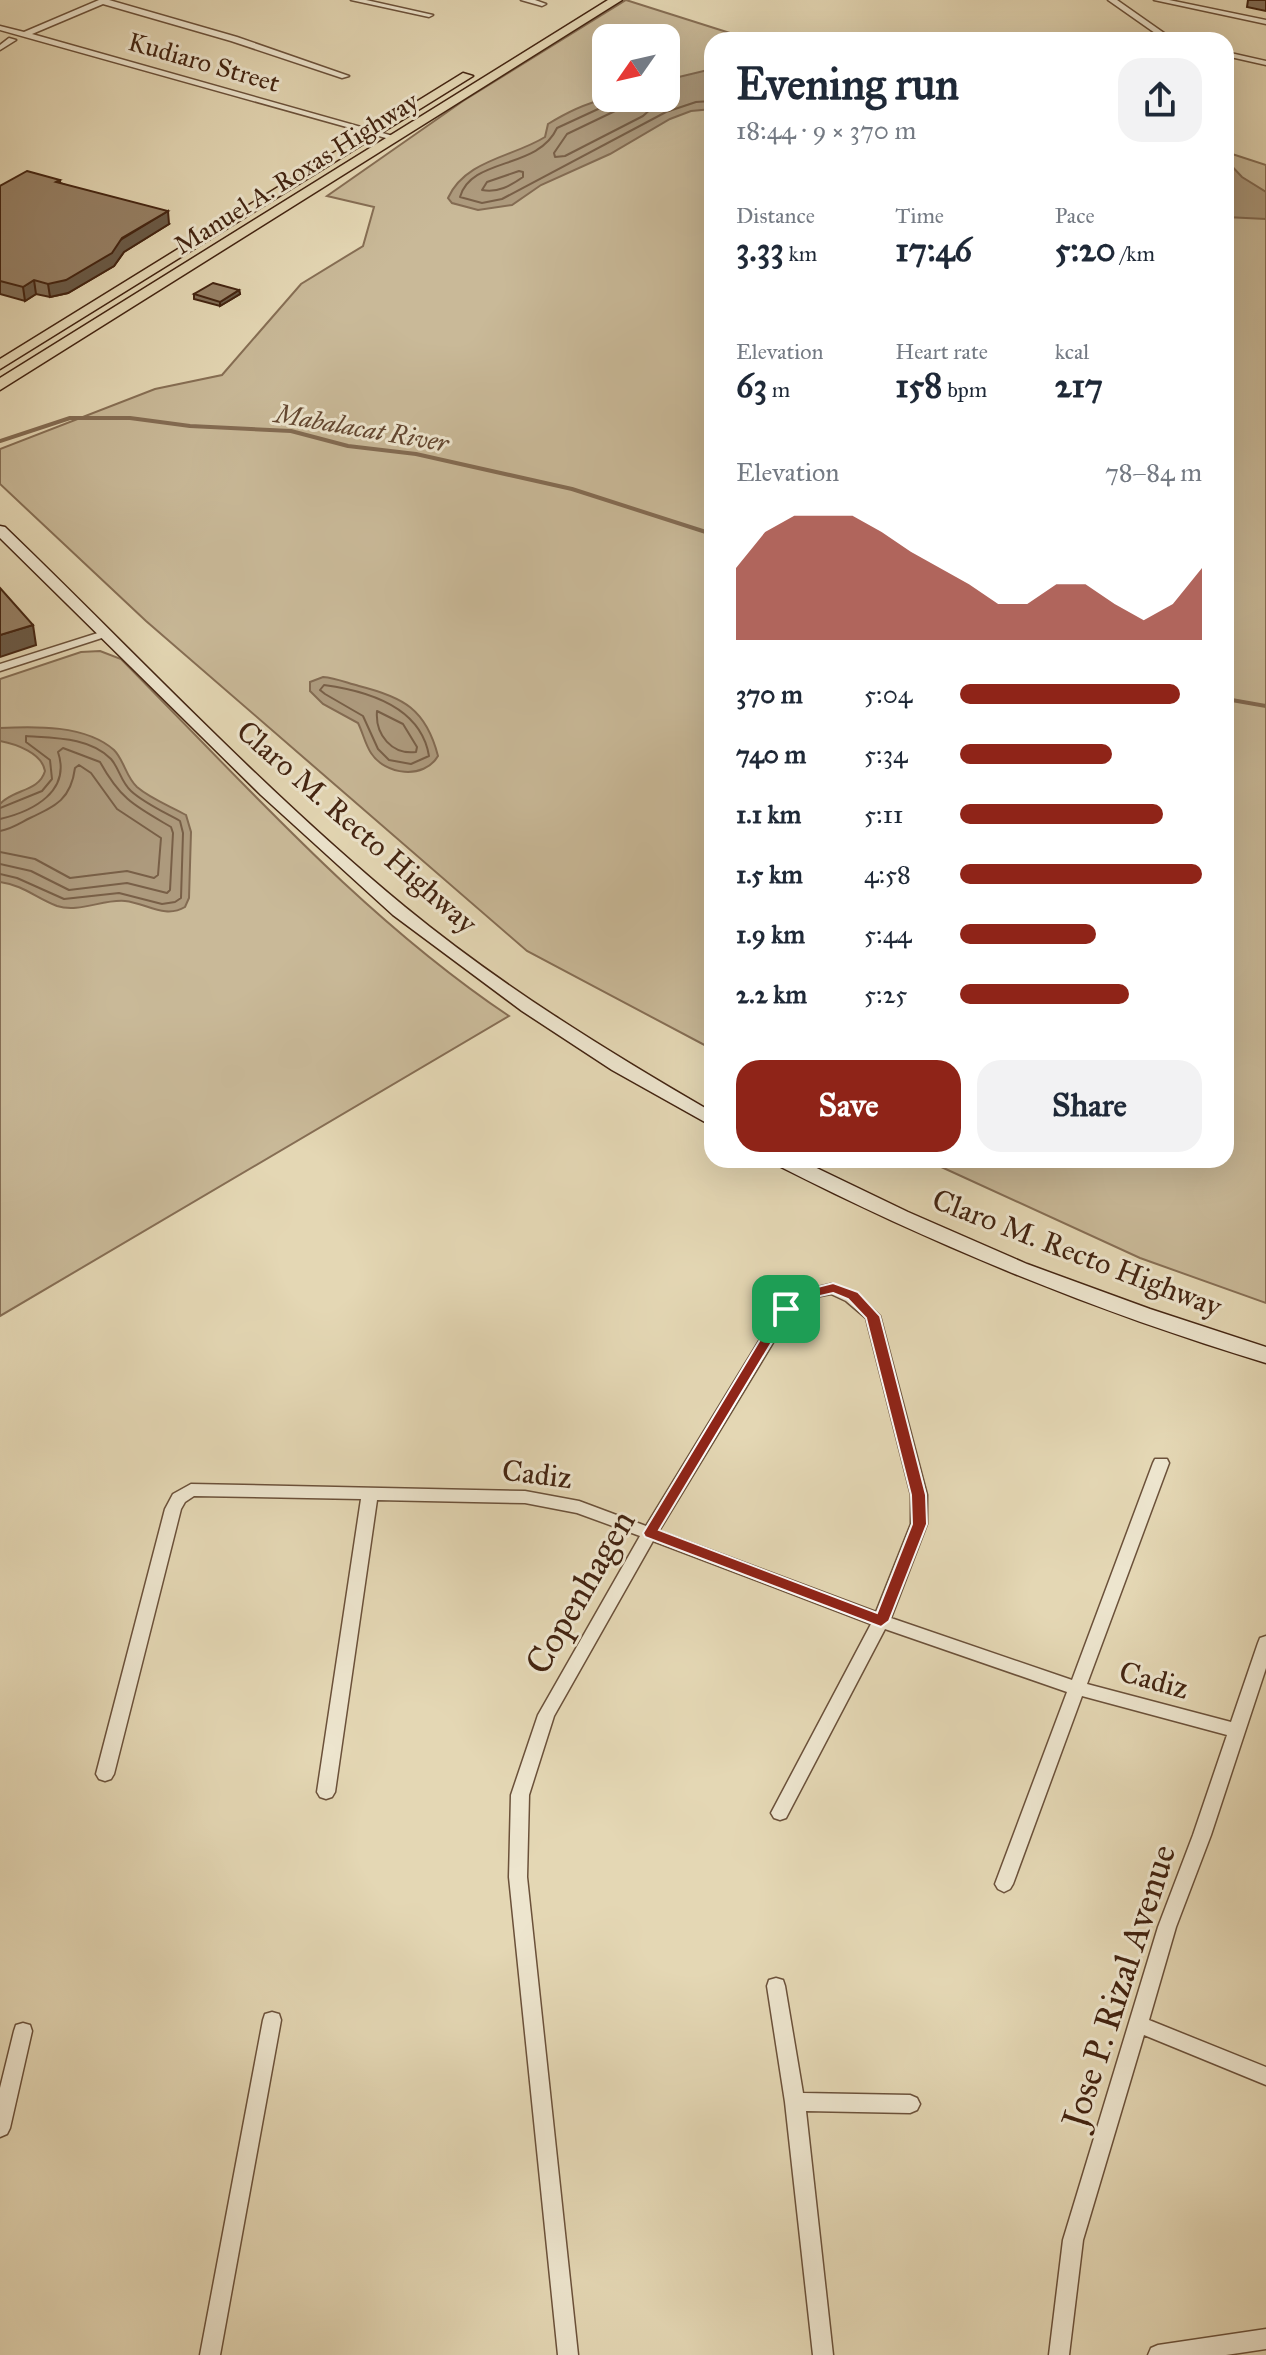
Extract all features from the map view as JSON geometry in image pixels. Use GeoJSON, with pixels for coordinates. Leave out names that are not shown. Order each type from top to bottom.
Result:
{"type":"FeatureCollection","features":[{"type":"Feature","properties":{"kind":"main road","name":"Manuel A. Roxas Highway"},"geometry":{"type":"LineString","coordinates":[[0,365],[590,0]]}},
{"type":"Feature","properties":{"kind":"main road","name":"Manuel A. Roxas Highway"},"geometry":{"type":"LineString","coordinates":[[0,385],[616,0]]}},
{"type":"Feature","properties":{"kind":"main road","name":"Claro M. Recto Highway"},"geometry":{"type":"LineString","coordinates":[[0,530],[188,717],[393,905],[552,1025],[704,1115]]}},
{"type":"Feature","properties":{"kind":"main road","name":"Claro M. Recto Highway"},"geometry":{"type":"LineString","coordinates":[[800,1168],[924,1228],[1037,1275],[1265,1356]]}},
{"type":"Feature","properties":{"kind":"street"},"geometry":{"type":"LineString","coordinates":[[355,0],[429,15]]}},
{"type":"Feature","properties":{"kind":"street"},"geometry":{"type":"LineString","coordinates":[[525,0],[542,4]]}},
{"type":"Feature","properties":{"kind":"street"},"geometry":{"type":"LineString","coordinates":[[1112,0],[1158,32]]}},
{"type":"Feature","properties":{"kind":"street"},"geometry":{"type":"LineString","coordinates":[[1158,0],[1266,22]]}},
{"type":"Feature","properties":{"kind":"street"},"geometry":{"type":"LineString","coordinates":[[24,35],[103,1],[234,39],[345,76]]}},
{"type":"Feature","properties":{"kind":"street","name":"Kudiaro Street"},"geometry":{"type":"LineString","coordinates":[[0,28],[396,138]]}},
{"type":"Feature","properties":{"kind":"street"},"geometry":{"type":"LineString","coordinates":[[0,48],[12,40]]}},
{"type":"Feature","properties":{"kind":"street"},"geometry":{"type":"LineString","coordinates":[[1234,56],[1266,63]]}},
{"type":"Feature","properties":{"kind":"street"},"geometry":{"type":"LineString","coordinates":[[0,668],[104,634]]}},
{"type":"Feature","properties":{"kind":"street","name":"Copenhagen"},"geometry":{"type":"LineString","coordinates":[[568,2355],[518,1877],[520,1795],[546,1715],[650,1533],[786,1309],[803,1295],[833,1288],[853,1295],[873,1316],[919,1495],[919,1524],[881,1621],[780,1813]]}},
{"type":"Feature","properties":{"kind":"street"},"geometry":{"type":"LineString","coordinates":[[1004,1884],[1161,1463]]}},
{"type":"Feature","properties":{"kind":"street","name":"Cadiz"},"geometry":{"type":"LineString","coordinates":[[105,1774],[173,1509],[179,1498],[191,1490],[525,1497],[579,1507],[881,1621],[1076,1688],[1235,1730]]}},
{"type":"Feature","properties":{"kind":"street"},"geometry":{"type":"LineString","coordinates":[[326,1792],[370,1493]]}},
{"type":"Feature","properties":{"kind":"street","name":"Jose P. Rizal Avenue"},"geometry":{"type":"LineString","coordinates":[[1059,2355],[1073,2240],[1167,1927],[1202,1835],[1266,1643]]}},
{"type":"Feature","properties":{"kind":"street"},"geometry":{"type":"LineString","coordinates":[[776,1986],[795,2102],[823,2355]]}},
{"type":"Feature","properties":{"kind":"street"},"geometry":{"type":"LineString","coordinates":[[210,2355],[272,2020]]}},
{"type":"Feature","properties":{"kind":"street"},"geometry":{"type":"LineString","coordinates":[[1138,2024],[1266,2076]]}},
{"type":"Feature","properties":{"kind":"street"},"geometry":{"type":"LineString","coordinates":[[0,2128],[23,2031]]}},
{"type":"Feature","properties":{"kind":"street"},"geometry":{"type":"LineString","coordinates":[[795,2102],[910,2104]]}},
{"type":"Feature","properties":{"kind":"street"},"geometry":{"type":"LineString","coordinates":[[1158,2355],[1266,2339]]}},
{"type":"Feature","properties":{"kind":"shaded area"},"geometry":{"type":"Polygon","coordinates":[[[626,0],[727,32],[704,32],[704,1045],[527,951],[146,621],[0,484],[0,449],[155,389],[222,375],[301,284],[363,246],[374,207],[327,196],[463,101],[626,0]]]}},
{"type":"Feature","properties":{"kind":"shaded area"},"geometry":{"type":"Polygon","coordinates":[[[1234,155],[1266,165],[1266,1303],[1140,1258],[943,1168],[1234,1168],[1234,155]]]}},
{"type":"Feature","properties":{"kind":"shaded area"},"geometry":{"type":"Polygon","coordinates":[[[100,651],[121,659],[355,893],[455,978],[509,1016],[0,1316],[0,679],[81,652],[100,651]]]}},
{"type":"Feature","properties":{"kind":"water"},"geometry":{"type":"Polygon","coordinates":[[[704,71],[704,110],[670,119],[610,154],[541,185],[512,205],[478,210],[452,203],[448,198],[466,175],[545,137],[548,124],[592,103],[592,112],[680,112],[680,77],[704,71]]]}},
{"type":"Feature","properties":{"kind":"water"},"geometry":{"type":"Polygon","coordinates":[[[1234,168],[1266,192],[1266,219],[1234,217],[1234,168]]]}},
{"type":"Feature","properties":{"kind":"water"},"geometry":{"type":"Polygon","coordinates":[[[323,677],[400,701],[427,727],[438,756],[424,769],[414,771],[404,772],[385,766],[371,753],[358,723],[323,704],[310,691],[310,682],[323,677]]]}},
{"type":"Feature","properties":{"kind":"water"},"geometry":{"type":"Polygon","coordinates":[[[0,728],[60,729],[102,742],[114,750],[137,787],[186,815],[191,832],[189,898],[185,907],[163,911],[133,902],[117,901],[65,908],[0,882],[0,804],[32,787],[45,771],[34,754],[0,741],[0,728]]]}},
{"type":"Feature","properties":{"kind":"building"},"geometry":{"type":"Polygon","coordinates":[[[27,171],[60,180],[56,182],[168,211],[122,238],[112,253],[66,280],[48,284],[34,280],[23,287],[0,281],[0,186],[27,171]]]}},
{"type":"Feature","properties":{"kind":"building"},"geometry":{"type":"Polygon","coordinates":[[[213,283],[239,290],[220,302],[194,294],[213,283]]]}},
{"type":"Feature","properties":{"kind":"building"},"geometry":{"type":"Polygon","coordinates":[[[0,588],[33,625],[0,635],[0,588]]]}},
{"type":"Feature","properties":{"kind":"waterway","name":"Mabalacat River"},"geometry":{"type":"LineString","coordinates":[[0,441],[70,418],[130,418],[190,426],[291,431],[348,446],[416,454],[572,489],[704,531]]}},
{"type":"Feature","properties":{"kind":"waterway","name":"Mabalacat River"},"geometry":{"type":"LineString","coordinates":[[1234,700],[1266,706]]}},
{"type":"Feature","properties":{"kind":"route"},"geometry":{"type":"LineString","coordinates":[[833,1288],[853,1295],[873,1316],[919,1495],[919,1524],[881,1621],[650,1533],[786,1309],[803,1295],[833,1288]]}}]}
